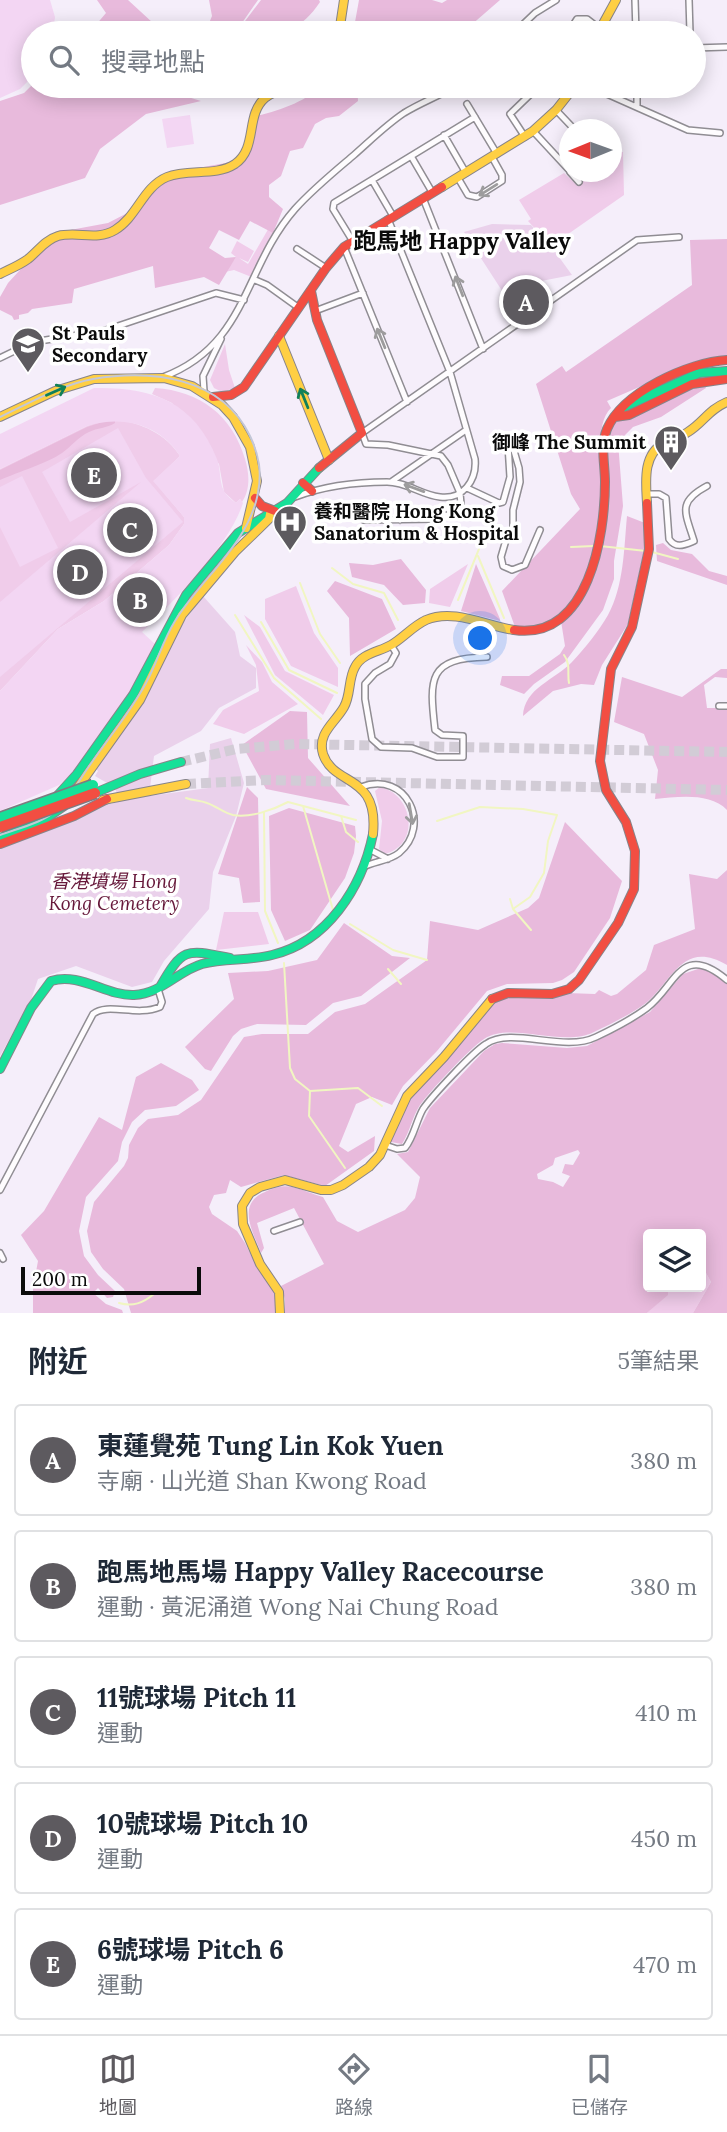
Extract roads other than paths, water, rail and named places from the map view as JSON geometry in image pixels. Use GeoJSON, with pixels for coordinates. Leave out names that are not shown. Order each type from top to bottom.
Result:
{"type":"FeatureCollection","features":[{"type":"Feature","properties":{"kind":"main road"},"geometry":{"type":"LineString","coordinates":[[341,21],[344,0]]}},
{"type":"Feature","properties":{"kind":"main road"},"geometry":{"type":"LineString","coordinates":[[604,21],[614,3]]}},
{"type":"Feature","properties":{"kind":"main road"},"geometry":{"type":"LineString","coordinates":[[0,274],[26,261],[47,240],[56,236],[65,234],[95,237],[115,230],[129,219],[154,186],[163,179],[221,169],[237,163],[250,145],[253,116],[267,98]]}},
{"type":"Feature","properties":{"kind":"main road"},"geometry":{"type":"LineString","coordinates":[[208,394],[231,396],[244,387],[326,268],[348,244],[529,134],[566,98]]}},
{"type":"Feature","properties":{"kind":"main road"},"geometry":{"type":"LineString","coordinates":[[0,826],[40,808],[71,782],[133,695],[186,595],[247,524],[272,513],[308,487],[329,460],[362,433],[316,315],[311,291]]}},
{"type":"Feature","properties":{"kind":"main road"},"geometry":{"type":"LineString","coordinates":[[296,312],[307,311],[316,315]]}},
{"type":"Feature","properties":{"kind":"main road"},"geometry":{"type":"LineString","coordinates":[[279,336],[329,460]]}},
{"type":"Feature","properties":{"kind":"main road"},"geometry":{"type":"LineString","coordinates":[[0,1069],[41,990],[52,981],[68,978],[124,995],[140,995],[158,989],[198,965],[264,957],[303,943],[320,933],[338,912],[359,871],[369,848],[373,824],[368,797],[361,787],[328,762],[322,749],[326,729],[346,704],[353,670],[358,662],[434,618],[463,618],[517,632],[528,632],[546,626],[566,613],[581,596],[588,582],[596,546],[604,504],[606,430],[629,398],[696,366],[727,360]]}},
{"type":"Feature","properties":{"kind":"main road"},"geometry":{"type":"LineString","coordinates":[[619,412],[699,373],[727,371]]}},
{"type":"Feature","properties":{"kind":"main road"},"geometry":{"type":"LineString","coordinates":[[0,417],[61,389],[86,381],[116,377],[160,378],[184,383],[208,394],[238,422],[250,444],[256,470],[255,498],[243,544]]}},
{"type":"Feature","properties":{"kind":"main road"},"geometry":{"type":"LineString","coordinates":[[619,412],[629,415],[692,384],[727,379]]}},
{"type":"Feature","properties":{"kind":"main road"},"geometry":{"type":"LineString","coordinates":[[280,1313],[278,1289],[260,1264],[243,1224],[241,1213],[245,1200],[255,1190],[279,1181],[292,1181],[325,1191],[337,1188],[373,1163],[385,1145],[407,1096],[492,999],[508,993],[556,993],[569,989],[579,980],[624,912],[634,889],[635,851],[626,822],[606,790],[600,761],[611,669],[632,626],[648,552],[646,470],[658,447],[690,431],[709,411],[727,402]]}},
{"type":"Feature","properties":{"kind":"main road"},"geometry":{"type":"LineString","coordinates":[[255,498],[272,513]]}},
{"type":"Feature","properties":{"kind":"main road"},"geometry":{"type":"LineString","coordinates":[[0,836],[34,825],[54,815],[65,805],[140,700],[182,615],[272,513]]}},
{"type":"Feature","properties":{"kind":"main road"},"geometry":{"type":"LineString","coordinates":[[0,826],[181,762]]}},
{"type":"Feature","properties":{"kind":"main road"},"geometry":{"type":"LineString","coordinates":[[0,836],[84,804],[186,784]]}},
{"type":"Feature","properties":{"kind":"main road"},"geometry":{"type":"LineString","coordinates":[[0,818],[93,785],[105,787]]}},
{"type":"Feature","properties":{"kind":"main road"},"geometry":{"type":"LineString","coordinates":[[0,844],[75,816],[107,799]]}},
{"type":"Feature","properties":{"kind":"main road"},"geometry":{"type":"LineString","coordinates":[[158,989],[176,962],[192,952],[237,959]]}},
{"type":"Feature","properties":{"kind":"main road"},"geometry":{"type":"LineString","coordinates":[[192,952],[200,958],[198,965]]}},
{"type":"Feature","properties":{"kind":"street"},"geometry":{"type":"LineString","coordinates":[[527,21],[556,0]]}},
{"type":"Feature","properties":{"kind":"street"},"geometry":{"type":"LineString","coordinates":[[635,0],[636,21]]}},
{"type":"Feature","properties":{"kind":"street"},"geometry":{"type":"LineString","coordinates":[[689,0],[690,21]]}},
{"type":"Feature","properties":{"kind":"street"},"geometry":{"type":"LineString","coordinates":[[706,48],[727,47]]}},
{"type":"Feature","properties":{"kind":"street"},"geometry":{"type":"LineString","coordinates":[[160,378],[182,369],[215,343],[244,300],[278,232],[307,197],[400,116],[434,98]]}},
{"type":"Feature","properties":{"kind":"street"},"geometry":{"type":"LineString","coordinates":[[527,98],[510,114],[559,160]]}},
{"type":"Feature","properties":{"kind":"street"},"geometry":{"type":"LineString","coordinates":[[616,98],[688,130],[720,133]]}},
{"type":"Feature","properties":{"kind":"street"},"geometry":{"type":"LineString","coordinates":[[637,98],[637,107]]}},
{"type":"Feature","properties":{"kind":"street"},"geometry":{"type":"LineString","coordinates":[[444,135],[468,195],[477,197],[502,181],[494,156],[467,104]]}},
{"type":"Feature","properties":{"kind":"street"},"geometry":{"type":"LineString","coordinates":[[556,110],[565,119]]}},
{"type":"Feature","properties":{"kind":"street"},"geometry":{"type":"LineString","coordinates":[[407,402],[363,293],[348,244],[332,206],[475,117]]}},
{"type":"Feature","properties":{"kind":"street"},"geometry":{"type":"LineString","coordinates":[[411,156],[428,195],[483,349]]}},
{"type":"Feature","properties":{"kind":"street"},"geometry":{"type":"LineString","coordinates":[[308,487],[391,482],[439,497],[460,493],[467,488],[476,468],[450,372],[390,217],[372,180]]}},
{"type":"Feature","properties":{"kind":"street"},"geometry":{"type":"LineString","coordinates":[[400,520],[403,516],[455,513],[461,504],[460,493],[445,460],[432,453],[366,444],[362,433],[637,240],[679,237]]}},
{"type":"Feature","properties":{"kind":"street"},"geometry":{"type":"LineString","coordinates":[[297,249],[326,268]]}},
{"type":"Feature","properties":{"kind":"street"},"geometry":{"type":"LineString","coordinates":[[253,279],[267,285],[296,312]]}},
{"type":"Feature","properties":{"kind":"street"},"geometry":{"type":"LineString","coordinates":[[0,358],[33,342],[103,331],[216,293],[244,300]]}},
{"type":"Feature","properties":{"kind":"street"},"geometry":{"type":"LineString","coordinates":[[316,315],[363,293]]}},
{"type":"Feature","properties":{"kind":"street"},"geometry":{"type":"LineString","coordinates":[[208,394],[203,376],[227,327]]}},
{"type":"Feature","properties":{"kind":"street"},"geometry":{"type":"LineString","coordinates":[[391,482],[466,430]]}},
{"type":"Feature","properties":{"kind":"street"},"geometry":{"type":"LineString","coordinates":[[467,488],[499,503],[503,502],[510,477],[508,445],[512,444],[520,474],[513,531],[504,543],[501,557],[505,568],[515,570],[525,565],[540,530]]}},
{"type":"Feature","properties":{"kind":"street"},"geometry":{"type":"LineString","coordinates":[[646,494],[659,494],[666,498],[668,537],[673,543],[681,545],[694,541],[687,515],[687,500],[691,494],[707,486]]}},
{"type":"Feature","properties":{"kind":"street"},"geometry":{"type":"LineString","coordinates":[[363,520],[438,519]]}},
{"type":"Feature","properties":{"kind":"street"},"geometry":{"type":"LineString","coordinates":[[391,645],[396,653],[393,661],[375,673],[365,684],[372,739],[382,747],[412,748],[437,757],[463,757],[463,736],[442,735],[435,730],[434,676],[439,668],[458,659],[487,657]]}},
{"type":"Feature","properties":{"kind":"street"},"geometry":{"type":"LineString","coordinates":[[719,706],[727,706]]}},
{"type":"Feature","properties":{"kind":"street"},"geometry":{"type":"LineString","coordinates":[[359,871],[369,864],[399,853],[409,841],[413,825],[412,808],[402,794],[386,783],[361,787]]}},
{"type":"Feature","properties":{"kind":"street"},"geometry":{"type":"LineString","coordinates":[[369,848],[387,859]]}},
{"type":"Feature","properties":{"kind":"street"},"geometry":{"type":"LineString","coordinates":[[385,1145],[397,1149],[405,1148],[426,1105],[489,1042],[502,1038],[563,1043],[586,1041],[647,1008],[673,976],[683,970],[705,967],[727,981]]}},
{"type":"Feature","properties":{"kind":"street"},"geometry":{"type":"LineString","coordinates":[[0,1191],[94,1012],[106,1008],[133,1012],[155,1009],[160,1007],[162,1002],[158,989]]}},
{"type":"Feature","properties":{"kind":"street"},"geometry":{"type":"LineString","coordinates":[[274,1231],[300,1222]]}},
{"type":"Feature","properties":{"kind":"waterway"},"geometry":{"type":"LineString","coordinates":[[571,547],[594,546]]}},
{"type":"Feature","properties":{"kind":"waterway"},"geometry":{"type":"LineString","coordinates":[[600,546],[646,551]]}},
{"type":"Feature","properties":{"kind":"waterway"},"geometry":{"type":"LineString","coordinates":[[458,600],[479,549]]}},
{"type":"Feature","properties":{"kind":"waterway"},"geometry":{"type":"LineString","coordinates":[[652,552],[678,559]]}},
{"type":"Feature","properties":{"kind":"waterway"},"geometry":{"type":"LineString","coordinates":[[478,556],[504,618]]}},
{"type":"Feature","properties":{"kind":"waterway"},"geometry":{"type":"LineString","coordinates":[[332,568],[353,584],[384,593],[398,620]]}},
{"type":"Feature","properties":{"kind":"waterway"},"geometry":{"type":"LineString","coordinates":[[300,583],[320,634],[340,663]]}},
{"type":"Feature","properties":{"kind":"waterway"},"geometry":{"type":"LineString","coordinates":[[235,615],[274,678],[321,719]]}},
{"type":"Feature","properties":{"kind":"waterway"},"geometry":{"type":"LineString","coordinates":[[261,622],[289,670],[337,693]]}},
{"type":"Feature","properties":{"kind":"waterway"},"geometry":{"type":"LineString","coordinates":[[564,655],[568,665],[569,683]]}},
{"type":"Feature","properties":{"kind":"waterway"},"geometry":{"type":"LineString","coordinates":[[186,798],[204,802],[233,815],[261,813],[288,802],[356,820]]}},
{"type":"Feature","properties":{"kind":"waterway"},"geometry":{"type":"LineString","coordinates":[[303,806],[333,910]]}},
{"type":"Feature","properties":{"kind":"waterway"},"geometry":{"type":"LineString","coordinates":[[437,821],[480,807],[523,809],[557,815],[548,841],[544,873],[530,897],[513,909]]}},
{"type":"Feature","properties":{"kind":"waterway"},"geometry":{"type":"LineString","coordinates":[[264,812],[265,911],[278,943]]}},
{"type":"Feature","properties":{"kind":"waterway"},"geometry":{"type":"LineString","coordinates":[[341,816],[346,832],[358,842]]}},
{"type":"Feature","properties":{"kind":"waterway"},"geometry":{"type":"LineString","coordinates":[[510,899],[513,909],[531,930]]}},
{"type":"Feature","properties":{"kind":"waterway"},"geometry":{"type":"LineString","coordinates":[[350,924],[393,950],[427,960]]}},
{"type":"Feature","properties":{"kind":"waterway"},"geometry":{"type":"LineString","coordinates":[[284,963],[290,1068],[295,1079],[310,1091],[309,1116],[345,1168]]}},
{"type":"Feature","properties":{"kind":"waterway"},"geometry":{"type":"LineString","coordinates":[[388,969],[401,984]]}},
{"type":"Feature","properties":{"kind":"waterway"},"geometry":{"type":"LineString","coordinates":[[310,1091],[358,1088],[382,1106]]}},
{"type":"Feature","properties":{"kind":"waterway"},"geometry":{"type":"LineString","coordinates":[[119,1303],[138,1303],[154,1294]]}},
{"type":"Feature","properties":{"kind":"tunnel"},"geometry":{"type":"LineString","coordinates":[[181,762],[236,749],[295,744],[727,752]]}},
{"type":"Feature","properties":{"kind":"tunnel"},"geometry":{"type":"LineString","coordinates":[[186,784],[267,780],[727,790]]}},
{"type":"Feature","properties":{"kind":"tram line"},"geometry":{"type":"LineString","coordinates":[[0,417],[57,390],[93,379],[138,375],[183,382],[203,389],[222,401],[238,416],[256,450],[260,478],[253,512],[245,529],[175,621],[140,693],[72,792],[58,809],[45,818],[0,835]]}},
{"type":"Feature","properties":{"kind":"place","name":"東蓮覺苑 Tung Lin Kok Yuen"},"geometry":{"type":"Point","coordinates":[526,302]}},
{"type":"Feature","properties":{"kind":"place","name":"St Pauls Secondary"},"geometry":{"type":"Point","coordinates":[28,374]}},
{"type":"Feature","properties":{"kind":"place","name":"御峰 The Summit"},"geometry":{"type":"Point","coordinates":[671,472]}},
{"type":"Feature","properties":{"kind":"place","name":"6號球場 Pitch 6"},"geometry":{"type":"Point","coordinates":[94,475]}},
{"type":"Feature","properties":{"kind":"place","name":"11號球場 Pitch 11"},"geometry":{"type":"Point","coordinates":[130,530]}},
{"type":"Feature","properties":{"kind":"place","name":"養和醫院 Hong Kong Sanatorium & Hospital"},"geometry":{"type":"Point","coordinates":[290,552]}},
{"type":"Feature","properties":{"kind":"place","name":"10號球場 Pitch 10"},"geometry":{"type":"Point","coordinates":[80,572]}},
{"type":"Feature","properties":{"kind":"place","name":"跑馬地馬場 Happy Valley Racecourse"},"geometry":{"type":"Point","coordinates":[140,600]}},
{"type":"Feature","properties":{"kind":"district","name":"跑馬地 Happy Valley"},"geometry":{"type":"Point","coordinates":[462,240]}},
{"type":"Feature","properties":{"kind":"park label","name":"香港墳場 Hong Kong Cemetery"},"geometry":{"type":"Point","coordinates":[114,892]}}]}
